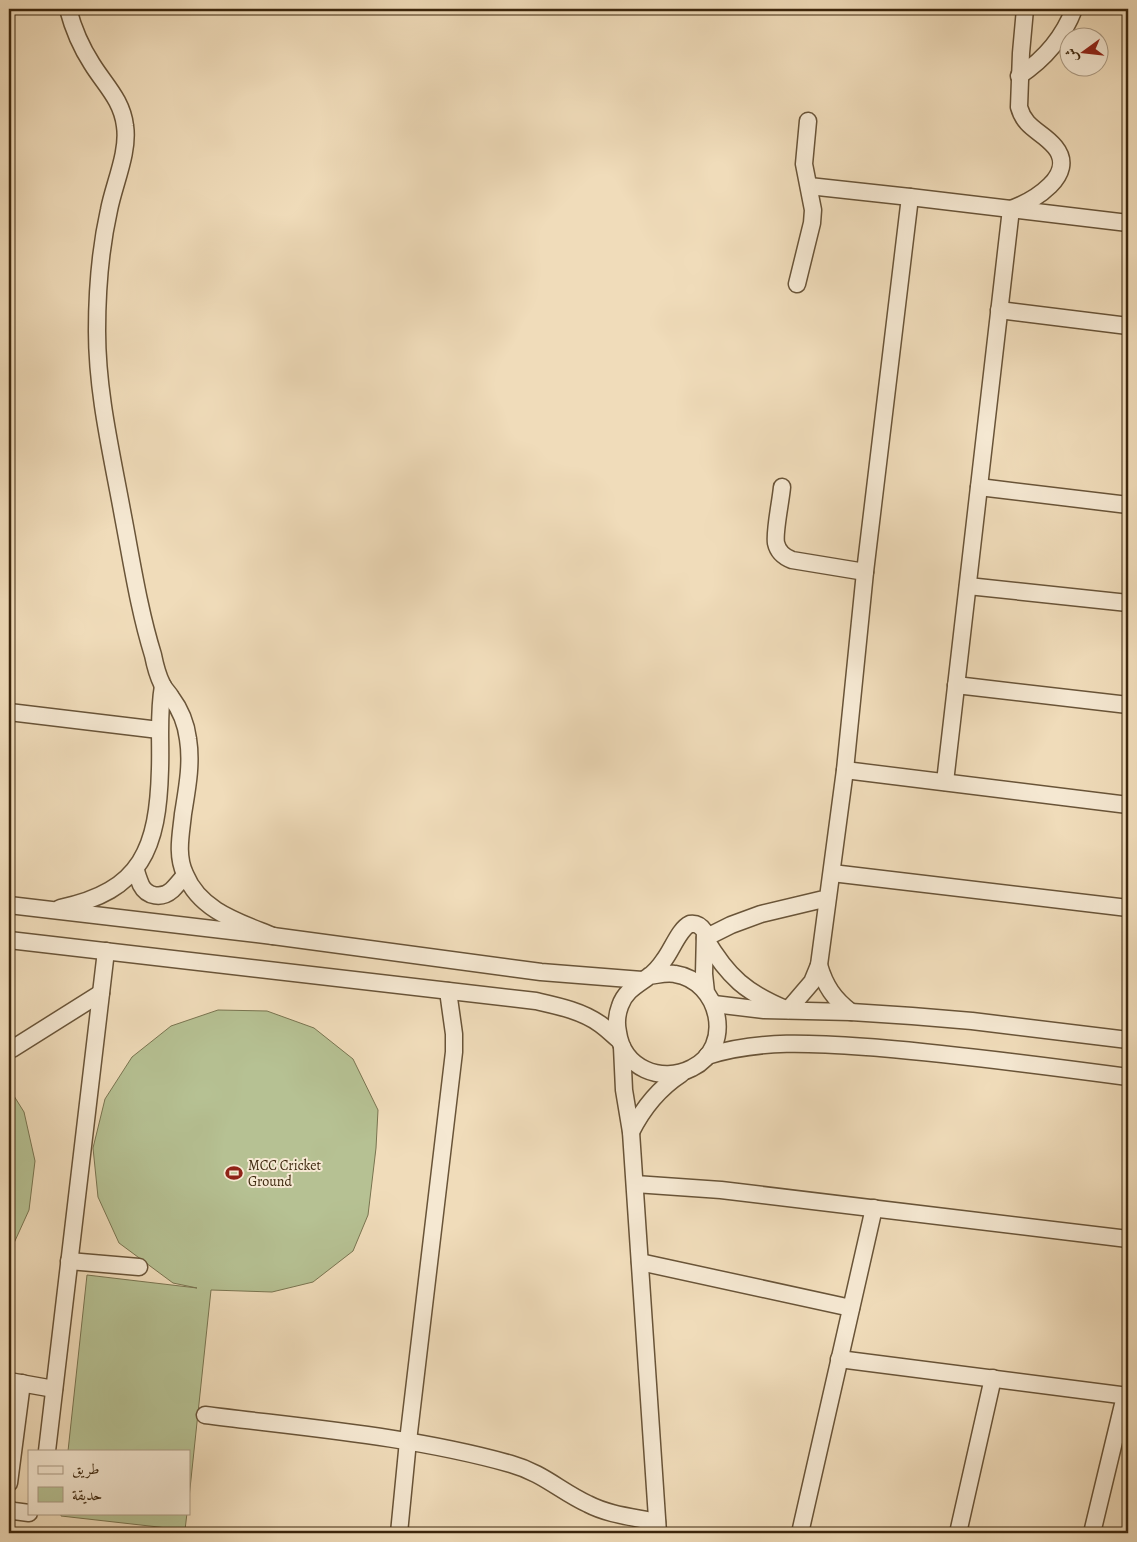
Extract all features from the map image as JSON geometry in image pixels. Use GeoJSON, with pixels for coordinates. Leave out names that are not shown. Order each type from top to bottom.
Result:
{"type":"FeatureCollection","features":[{"type":"Feature","properties":{"kind":"street"},"geometry":{"type":"LineString","coordinates":[[44,910],[73,905],[100,895],[136,870],[151,841],[155,825],[160,770],[159,730],[162,686],[138,598],[104,415],[98,361],[97,306],[101,253],[110,202],[124,151],[126,128],[115,95],[87,56],[76,33],[68,9]]}},
{"type":"Feature","properties":{"kind":"street"},"geometry":{"type":"LineString","coordinates":[[1011,209],[1030,201],[1047,188],[1058,175],[1061,162],[1057,149],[1052,143],[1027,123],[1020,113],[1018,101],[1019,76],[1025,9]]}},
{"type":"Feature","properties":{"kind":"street"},"geometry":{"type":"LineString","coordinates":[[1019,76],[1050,51],[1065,29],[1074,9]]}},
{"type":"Feature","properties":{"kind":"street"},"geometry":{"type":"LineString","coordinates":[[797,284],[813,216],[813,203],[804,159],[808,121]]}},
{"type":"Feature","properties":{"kind":"street"},"geometry":{"type":"LineString","coordinates":[[809,186],[1128,223]]}},
{"type":"Feature","properties":{"kind":"street"},"geometry":{"type":"LineString","coordinates":[[788,1010],[812,982],[820,965],[845,770],[910,197]]}},
{"type":"Feature","properties":{"kind":"street"},"geometry":{"type":"LineString","coordinates":[[945,782],[1011,209]]}},
{"type":"Feature","properties":{"kind":"street"},"geometry":{"type":"LineString","coordinates":[[999,310],[1128,326]]}},
{"type":"Feature","properties":{"kind":"street"},"geometry":{"type":"LineString","coordinates":[[782,487],[776,538],[778,549],[782,554],[792,560],[866,572]]}},
{"type":"Feature","properties":{"kind":"street"},"geometry":{"type":"LineString","coordinates":[[979,487],[1128,505]]}},
{"type":"Feature","properties":{"kind":"street"},"geometry":{"type":"LineString","coordinates":[[968,586],[1128,603]]}},
{"type":"Feature","properties":{"kind":"street"},"geometry":{"type":"LineString","coordinates":[[956,685],[1128,705]]}},
{"type":"Feature","properties":{"kind":"street"},"geometry":{"type":"LineString","coordinates":[[162,686],[179,710],[186,727],[188,739],[190,769],[179,849],[185,875],[192,888],[222,915],[273,936]]}},
{"type":"Feature","properties":{"kind":"street"},"geometry":{"type":"LineString","coordinates":[[9,712],[159,730]]}},
{"type":"Feature","properties":{"kind":"street"},"geometry":{"type":"LineString","coordinates":[[845,770],[1128,805]]}},
{"type":"Feature","properties":{"kind":"street"},"geometry":{"type":"LineString","coordinates":[[136,870],[141,886],[152,895],[159,896],[171,891],[185,875]]}},
{"type":"Feature","properties":{"kind":"street"},"geometry":{"type":"LineString","coordinates":[[832,873],[1128,908]]}},
{"type":"Feature","properties":{"kind":"street"},"geometry":{"type":"LineString","coordinates":[[705,938],[731,925],[761,914],[828,898]]}},
{"type":"Feature","properties":{"kind":"street"},"geometry":{"type":"LineString","coordinates":[[9,905],[273,936],[541,972],[646,978],[664,973],[676,974],[692,980],[710,998],[764,1010],[851,1012],[972,1021],[1128,1040]]}},
{"type":"Feature","properties":{"kind":"street"},"geometry":{"type":"LineString","coordinates":[[205,1415],[408,1440],[525,1468],[590,1506],[657,1528],[631,1132],[616,1023],[620,1006],[629,991],[646,978],[670,953],[685,926],[694,923],[702,928],[705,938],[717,958],[731,975],[767,1002],[788,1010]]}},
{"type":"Feature","properties":{"kind":"street"},"geometry":{"type":"LineString","coordinates":[[631,1132],[647,1105],[670,1082],[696,1066],[707,1056],[714,1044],[718,1031],[717,1017],[704,974],[705,938]]}},
{"type":"Feature","properties":{"kind":"street"},"geometry":{"type":"LineString","coordinates":[[9,940],[536,1001],[558,1006],[600,1024],[620,1044],[632,1062],[647,1072],[665,1075],[683,1073]]}},
{"type":"Feature","properties":{"kind":"street"},"geometry":{"type":"LineString","coordinates":[[47,1450],[106,951]]}},
{"type":"Feature","properties":{"kind":"street"},"geometry":{"type":"LineString","coordinates":[[820,965],[830,992],[851,1012]]}},
{"type":"Feature","properties":{"kind":"street"},"geometry":{"type":"LineString","coordinates":[[399,1533],[408,1440],[454,1052],[454,1034],[448,991]]}},
{"type":"Feature","properties":{"kind":"street"},"geometry":{"type":"LineString","coordinates":[[12,1050],[101,993]]}},
{"type":"Feature","properties":{"kind":"street"},"geometry":{"type":"LineString","coordinates":[[707,1056],[747,1046],[803,1044],[948,1054],[1128,1077]]}},
{"type":"Feature","properties":{"kind":"street"},"geometry":{"type":"LineString","coordinates":[[635,1184],[722,1190],[1128,1239]]}},
{"type":"Feature","properties":{"kind":"street"},"geometry":{"type":"LineString","coordinates":[[800,1533],[874,1208]]}},
{"type":"Feature","properties":{"kind":"street"},"geometry":{"type":"LineString","coordinates":[[69,1261],[140,1267]]}},
{"type":"Feature","properties":{"kind":"street"},"geometry":{"type":"LineString","coordinates":[[640,1262],[851,1308]]}},
{"type":"Feature","properties":{"kind":"street"},"geometry":{"type":"LineString","coordinates":[[839,1359],[1126,1396],[1092,1533]]}},
{"type":"Feature","properties":{"kind":"street"},"geometry":{"type":"LineString","coordinates":[[958,1533],[993,1378]]}},
{"type":"Feature","properties":{"kind":"street"},"geometry":{"type":"LineString","coordinates":[[9,1483],[15,1382],[54,1389]]}},
{"type":"Feature","properties":{"kind":"street"},"geometry":{"type":"LineString","coordinates":[[9,1508],[14,1511],[28,1513]]}},
{"type":"Feature","properties":{"kind":"green space","name":"MCC Cricket Ground"},"geometry":{"type":"Polygon","coordinates":[[[218,1010],[267,1011],[314,1028],[353,1059],[378,1110],[376,1148],[368,1215],[353,1251],[313,1282],[272,1292],[211,1290],[190,1489],[190,1450],[68,1450],[87,1275],[197,1288],[173,1283],[119,1243],[98,1197],[93,1148],[105,1099],[132,1057],[171,1026],[218,1010]]]}},
{"type":"Feature","properties":{"kind":"green space"},"geometry":{"type":"Polygon","coordinates":[[[9,1088],[24,1112],[35,1161],[29,1210],[9,1254],[9,1088]]]}},
{"type":"Feature","properties":{"kind":"green space"},"geometry":{"type":"Polygon","coordinates":[[[61,1514],[187,1514],[185,1530],[61,1516],[61,1514]]]}},
{"type":"Feature","properties":{"kind":"place","name":"MCC Cricket Ground"},"geometry":{"type":"Point","coordinates":[234,1173]}}]}
